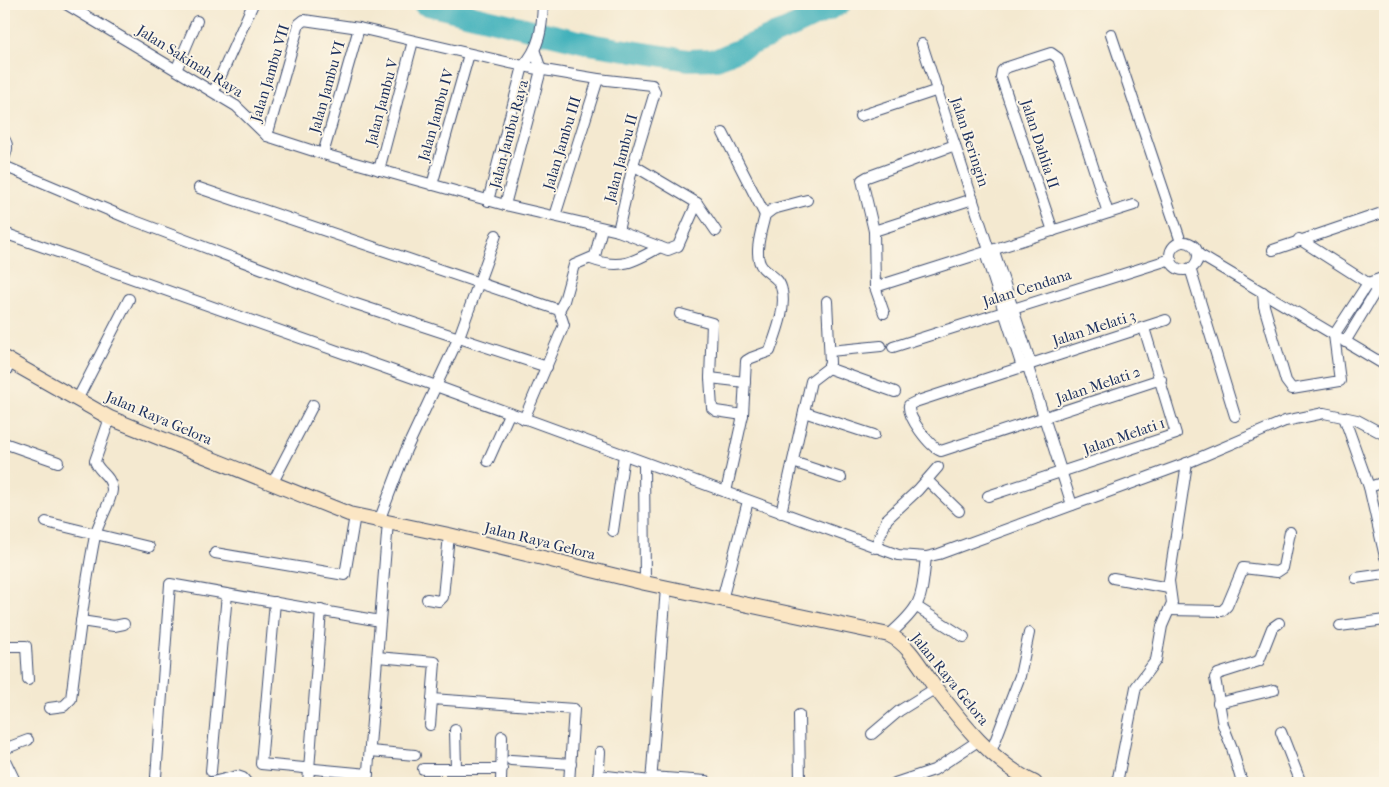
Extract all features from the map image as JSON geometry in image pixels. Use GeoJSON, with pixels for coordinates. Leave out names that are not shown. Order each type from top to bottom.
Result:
{"type":"FeatureCollection","features":[{"type":"Feature","properties":{"kind":"street","name":"Jalan Sakinah Raya"},"geometry":{"type":"LineString","coordinates":[[66,4],[214,91],[236,106],[267,136]]}},
{"type":"Feature","properties":{"kind":"street"},"geometry":{"type":"LineString","coordinates":[[214,91],[253,4]]}},
{"type":"Feature","properties":{"kind":"street"},"geometry":{"type":"LineString","coordinates":[[523,66],[535,52],[542,26],[543,4]]}},
{"type":"Feature","properties":{"kind":"street","name":"Jalan Jambu VII"},"geometry":{"type":"LineString","coordinates":[[267,136],[299,24],[304,20],[359,28]]}},
{"type":"Feature","properties":{"kind":"street"},"geometry":{"type":"LineString","coordinates":[[177,68],[197,21]]}},
{"type":"Feature","properties":{"kind":"street"},"geometry":{"type":"LineString","coordinates":[[359,28],[541,70],[598,79]]}},
{"type":"Feature","properties":{"kind":"street","name":"Jalan Jambu VI"},"geometry":{"type":"LineString","coordinates":[[323,154],[359,28]]}},
{"type":"Feature","properties":{"kind":"street"},"geometry":{"type":"LineString","coordinates":[[1111,34],[1181,242]]}},
{"type":"Feature","properties":{"kind":"street","name":"Jalan Jambu V"},"geometry":{"type":"LineString","coordinates":[[379,170],[413,41]]}},
{"type":"Feature","properties":{"kind":"street","name":"Jalan Beringin"},"geometry":{"type":"LineString","coordinates":[[922,44],[1072,505]]}},
{"type":"Feature","properties":{"kind":"street"},"geometry":{"type":"LineString","coordinates":[[535,52],[541,70]]}},
{"type":"Feature","properties":{"kind":"street","name":"Jalan Dahlia II"},"geometry":{"type":"LineString","coordinates":[[1053,231],[1002,77],[1002,71],[1006,68],[1051,53],[1056,54],[1108,213]]}},
{"type":"Feature","properties":{"kind":"street","name":"Jalan Jambu IV"},"geometry":{"type":"LineString","coordinates":[[432,185],[469,54]]}},
{"type":"Feature","properties":{"kind":"street","name":"Jalan Jambu Raya"},"geometry":{"type":"LineString","coordinates":[[488,201],[523,66]]}},
{"type":"Feature","properties":{"kind":"street","name":"Jalan Jambu Raya"},"geometry":{"type":"LineString","coordinates":[[505,206],[541,70]]}},
{"type":"Feature","properties":{"kind":"street","name":"Jalan Jambu II"},"geometry":{"type":"LineString","coordinates":[[598,79],[652,85],[655,92],[633,166],[618,230]]}},
{"type":"Feature","properties":{"kind":"street","name":"Jalan Jambu III"},"geometry":{"type":"LineString","coordinates":[[555,216],[598,79]]}},
{"type":"Feature","properties":{"kind":"street"},"geometry":{"type":"LineString","coordinates":[[860,116],[938,90]]}},
{"type":"Feature","properties":{"kind":"street"},"geometry":{"type":"LineString","coordinates":[[723,133],[765,215],[758,257],[764,269],[777,278],[782,289],[781,316],[770,351],[747,360],[743,416],[726,492]]}},
{"type":"Feature","properties":{"kind":"street"},"geometry":{"type":"LineString","coordinates":[[267,136],[505,206],[618,230],[668,250],[678,246],[697,203]]}},
{"type":"Feature","properties":{"kind":"street"},"geometry":{"type":"LineString","coordinates":[[4,138],[7,142],[8,151],[4,158]]}},
{"type":"Feature","properties":{"kind":"street"},"geometry":{"type":"LineString","coordinates":[[884,313],[875,286],[874,231],[862,180],[955,145]]}},
{"type":"Feature","properties":{"kind":"street"},"geometry":{"type":"LineString","coordinates":[[4,166],[127,218],[352,303],[547,367]]}},
{"type":"Feature","properties":{"kind":"street"},"geometry":{"type":"LineString","coordinates":[[633,166],[697,203],[716,231]]}},
{"type":"Feature","properties":{"kind":"street"},"geometry":{"type":"LineString","coordinates":[[199,188],[559,310]]}},
{"type":"Feature","properties":{"kind":"street"},"geometry":{"type":"LineString","coordinates":[[874,231],[973,199]]}},
{"type":"Feature","properties":{"kind":"street"},"geometry":{"type":"LineString","coordinates":[[765,215],[774,209],[807,200]]}},
{"type":"Feature","properties":{"kind":"street"},"geometry":{"type":"LineString","coordinates":[[875,286],[1134,205]]}},
{"type":"Feature","properties":{"kind":"street"},"geometry":{"type":"LineString","coordinates":[[1273,250],[1299,239],[1385,212]]}},
{"type":"Feature","properties":{"kind":"street"},"geometry":{"type":"LineString","coordinates":[[524,420],[564,325],[559,310],[564,301],[574,265],[595,256],[602,228]]}},
{"type":"Feature","properties":{"kind":"street"},"geometry":{"type":"LineString","coordinates":[[4,233],[436,386],[524,420],[898,555],[926,557],[1187,463],[1285,421],[1324,413],[1357,420],[1385,436]]}},
{"type":"Feature","properties":{"kind":"street"},"geometry":{"type":"LineString","coordinates":[[275,602],[261,764],[309,768],[367,778],[380,621],[383,522],[406,450],[459,337],[496,235]]}},
{"type":"Feature","properties":{"kind":"street"},"geometry":{"type":"LineString","coordinates":[[1299,239],[1377,288]]}},
{"type":"Feature","properties":{"kind":"street"},"geometry":{"type":"LineString","coordinates":[[1181,242],[1194,246],[1198,254],[1385,365]]}},
{"type":"Feature","properties":{"kind":"street"},"geometry":{"type":"LineString","coordinates":[[1181,242],[1173,248],[1171,259],[1178,268],[1190,268],[1196,262],[1198,254]]}},
{"type":"Feature","properties":{"kind":"street"},"geometry":{"type":"LineString","coordinates":[[591,259],[608,266],[623,264],[660,247]]}},
{"type":"Feature","properties":{"kind":"street","name":"Jalan Cendana"},"geometry":{"type":"LineString","coordinates":[[893,347],[1171,259]]}},
{"type":"Feature","properties":{"kind":"street"},"geometry":{"type":"LineString","coordinates":[[1190,268],[1235,416]]}},
{"type":"Feature","properties":{"kind":"street"},"geometry":{"type":"LineString","coordinates":[[1263,292],[1264,306],[1289,388],[1292,389],[1340,381],[1334,335],[1385,278]]}},
{"type":"Feature","properties":{"kind":"street"},"geometry":{"type":"LineString","coordinates":[[1346,342],[1377,288]]}},
{"type":"Feature","properties":{"kind":"street"},"geometry":{"type":"LineString","coordinates":[[77,400],[129,299]]}},
{"type":"Feature","properties":{"kind":"street"},"geometry":{"type":"LineString","coordinates":[[781,513],[811,381],[828,368],[830,363],[827,301]]}},
{"type":"Feature","properties":{"kind":"street"},"geometry":{"type":"LineString","coordinates":[[680,314],[712,323],[710,378],[712,405],[714,410],[743,416]]}},
{"type":"Feature","properties":{"kind":"street","name":"Jalan Melati 3"},"geometry":{"type":"LineString","coordinates":[[908,408],[915,402],[1166,320]]}},
{"type":"Feature","properties":{"kind":"street","name":"Jalan Melati 1"},"geometry":{"type":"LineString","coordinates":[[1062,473],[1176,434],[1161,379],[1144,328]]}},
{"type":"Feature","properties":{"kind":"street"},"geometry":{"type":"LineString","coordinates":[[830,352],[881,346]]}},
{"type":"Feature","properties":{"kind":"street","name":"Jalan Raya Gelora"},"geometry":{"type":"LineString","coordinates":[[6,365],[110,418],[272,484],[355,515],[449,535],[666,588],[889,635],[907,648],[978,740],[991,752],[1035,783]]}},
{"type":"Feature","properties":{"kind":"street"},"geometry":{"type":"LineString","coordinates":[[828,368],[895,392]]}},
{"type":"Feature","properties":{"kind":"street"},"geometry":{"type":"LineString","coordinates":[[710,378],[745,382]]}},
{"type":"Feature","properties":{"kind":"street","name":"Jalan Melati 2"},"geometry":{"type":"LineString","coordinates":[[908,408],[910,417],[933,447],[942,451],[1161,379]]}},
{"type":"Feature","properties":{"kind":"street"},"geometry":{"type":"LineString","coordinates":[[272,484],[313,404]]}},
{"type":"Feature","properties":{"kind":"street"},"geometry":{"type":"LineString","coordinates":[[804,412],[874,435]]}},
{"type":"Feature","properties":{"kind":"street"},"geometry":{"type":"LineString","coordinates":[[488,461],[509,414]]}},
{"type":"Feature","properties":{"kind":"street"},"geometry":{"type":"LineString","coordinates":[[1344,417],[1369,487],[1385,557]]}},
{"type":"Feature","properties":{"kind":"street"},"geometry":{"type":"LineString","coordinates":[[49,708],[64,706],[71,699],[80,621],[96,533],[112,493],[109,477],[97,466],[95,461],[110,418]]}},
{"type":"Feature","properties":{"kind":"street"},"geometry":{"type":"LineString","coordinates":[[4,444],[58,462]]}},
{"type":"Feature","properties":{"kind":"street"},"geometry":{"type":"LineString","coordinates":[[613,531],[624,456]]}},
{"type":"Feature","properties":{"kind":"street"},"geometry":{"type":"LineString","coordinates":[[793,462],[841,478]]}},
{"type":"Feature","properties":{"kind":"street"},"geometry":{"type":"LineString","coordinates":[[644,463],[645,583]]}},
{"type":"Feature","properties":{"kind":"street"},"geometry":{"type":"LineString","coordinates":[[1117,783],[1136,687],[1156,660],[1162,626],[1172,602],[1169,588],[1187,463]]}},
{"type":"Feature","properties":{"kind":"street"},"geometry":{"type":"LineString","coordinates":[[875,548],[887,519],[938,467]]}},
{"type":"Feature","properties":{"kind":"street"},"geometry":{"type":"LineString","coordinates":[[988,496],[1062,473]]}},
{"type":"Feature","properties":{"kind":"street"},"geometry":{"type":"LineString","coordinates":[[927,480],[959,511]]}},
{"type":"Feature","properties":{"kind":"street"},"geometry":{"type":"LineString","coordinates":[[1369,487],[1385,482]]}},
{"type":"Feature","properties":{"kind":"street"},"geometry":{"type":"LineString","coordinates":[[722,600],[748,501]]}},
{"type":"Feature","properties":{"kind":"street"},"geometry":{"type":"LineString","coordinates":[[215,553],[345,575],[355,515]]}},
{"type":"Feature","properties":{"kind":"street"},"geometry":{"type":"LineString","coordinates":[[46,522],[149,547]]}},
{"type":"Feature","properties":{"kind":"street"},"geometry":{"type":"LineString","coordinates":[[1169,610],[1222,611],[1227,606],[1243,568],[1277,572],[1283,568],[1290,532]]}},
{"type":"Feature","properties":{"kind":"street"},"geometry":{"type":"LineString","coordinates":[[427,599],[439,601],[443,596],[449,535]]}},
{"type":"Feature","properties":{"kind":"street"},"geometry":{"type":"LineString","coordinates":[[889,635],[917,607],[922,593],[926,557]]}},
{"type":"Feature","properties":{"kind":"street"},"geometry":{"type":"LineString","coordinates":[[1356,578],[1385,574]]}},
{"type":"Feature","properties":{"kind":"street"},"geometry":{"type":"LineString","coordinates":[[1113,578],[1169,588]]}},
{"type":"Feature","properties":{"kind":"street"},"geometry":{"type":"LineString","coordinates":[[156,777],[170,584],[380,621]]}},
{"type":"Feature","properties":{"kind":"street"},"geometry":{"type":"LineString","coordinates":[[651,780],[666,588]]}},
{"type":"Feature","properties":{"kind":"street"},"geometry":{"type":"LineString","coordinates":[[211,771],[227,594]]}},
{"type":"Feature","properties":{"kind":"street"},"geometry":{"type":"LineString","coordinates":[[917,607],[964,637]]}},
{"type":"Feature","properties":{"kind":"street"},"geometry":{"type":"LineString","coordinates":[[308,783],[321,610]]}},
{"type":"Feature","properties":{"kind":"street"},"geometry":{"type":"LineString","coordinates":[[1340,626],[1385,620]]}},
{"type":"Feature","properties":{"kind":"street"},"geometry":{"type":"LineString","coordinates":[[80,621],[114,626],[124,624]]}},
{"type":"Feature","properties":{"kind":"street"},"geometry":{"type":"LineString","coordinates":[[1242,783],[1232,748],[1222,725],[1215,676],[1259,661],[1272,628],[1279,623]]}},
{"type":"Feature","properties":{"kind":"street"},"geometry":{"type":"LineString","coordinates":[[991,752],[1020,676],[1029,633]]}},
{"type":"Feature","properties":{"kind":"street"},"geometry":{"type":"LineString","coordinates":[[4,646],[26,646],[28,680]]}},
{"type":"Feature","properties":{"kind":"street"},"geometry":{"type":"LineString","coordinates":[[377,657],[435,662],[430,725]]}},
{"type":"Feature","properties":{"kind":"street"},"geometry":{"type":"LineString","coordinates":[[872,734],[899,711],[936,688]]}},
{"type":"Feature","properties":{"kind":"street"},"geometry":{"type":"LineString","coordinates":[[1218,703],[1274,690]]}},
{"type":"Feature","properties":{"kind":"street"},"geometry":{"type":"LineString","coordinates":[[432,699],[574,710],[569,783]]}},
{"type":"Feature","properties":{"kind":"street"},"geometry":{"type":"LineString","coordinates":[[799,715],[800,783]]}},
{"type":"Feature","properties":{"kind":"street"},"geometry":{"type":"LineString","coordinates":[[455,730],[456,768]]}},
{"type":"Feature","properties":{"kind":"street"},"geometry":{"type":"LineString","coordinates":[[1281,732],[1301,783]]}},
{"type":"Feature","properties":{"kind":"street"},"geometry":{"type":"LineString","coordinates":[[501,783],[502,736]]}},
{"type":"Feature","properties":{"kind":"street"},"geometry":{"type":"LineString","coordinates":[[4,749],[28,740]]}},
{"type":"Feature","properties":{"kind":"street"},"geometry":{"type":"LineString","coordinates":[[895,783],[934,770],[978,740]]}},
{"type":"Feature","properties":{"kind":"street"},"geometry":{"type":"LineString","coordinates":[[370,751],[415,755]]}},
{"type":"Feature","properties":{"kind":"street"},"geometry":{"type":"LineString","coordinates":[[600,752],[598,779],[706,781]]}},
{"type":"Feature","properties":{"kind":"street"},"geometry":{"type":"LineString","coordinates":[[4,758],[16,783]]}},
{"type":"Feature","properties":{"kind":"street"},"geometry":{"type":"LineString","coordinates":[[511,760],[570,764]]}},
{"type":"Feature","properties":{"kind":"street"},"geometry":{"type":"LineString","coordinates":[[423,769],[502,768]]}},
{"type":"Feature","properties":{"kind":"street"},"geometry":{"type":"LineString","coordinates":[[208,783],[237,776],[243,778],[247,783]]}},
{"type":"Feature","properties":{"kind":"waterway"},"geometry":{"type":"LineString","coordinates":[[424,4],[595,45],[688,60],[717,59],[840,4]]}}]}
